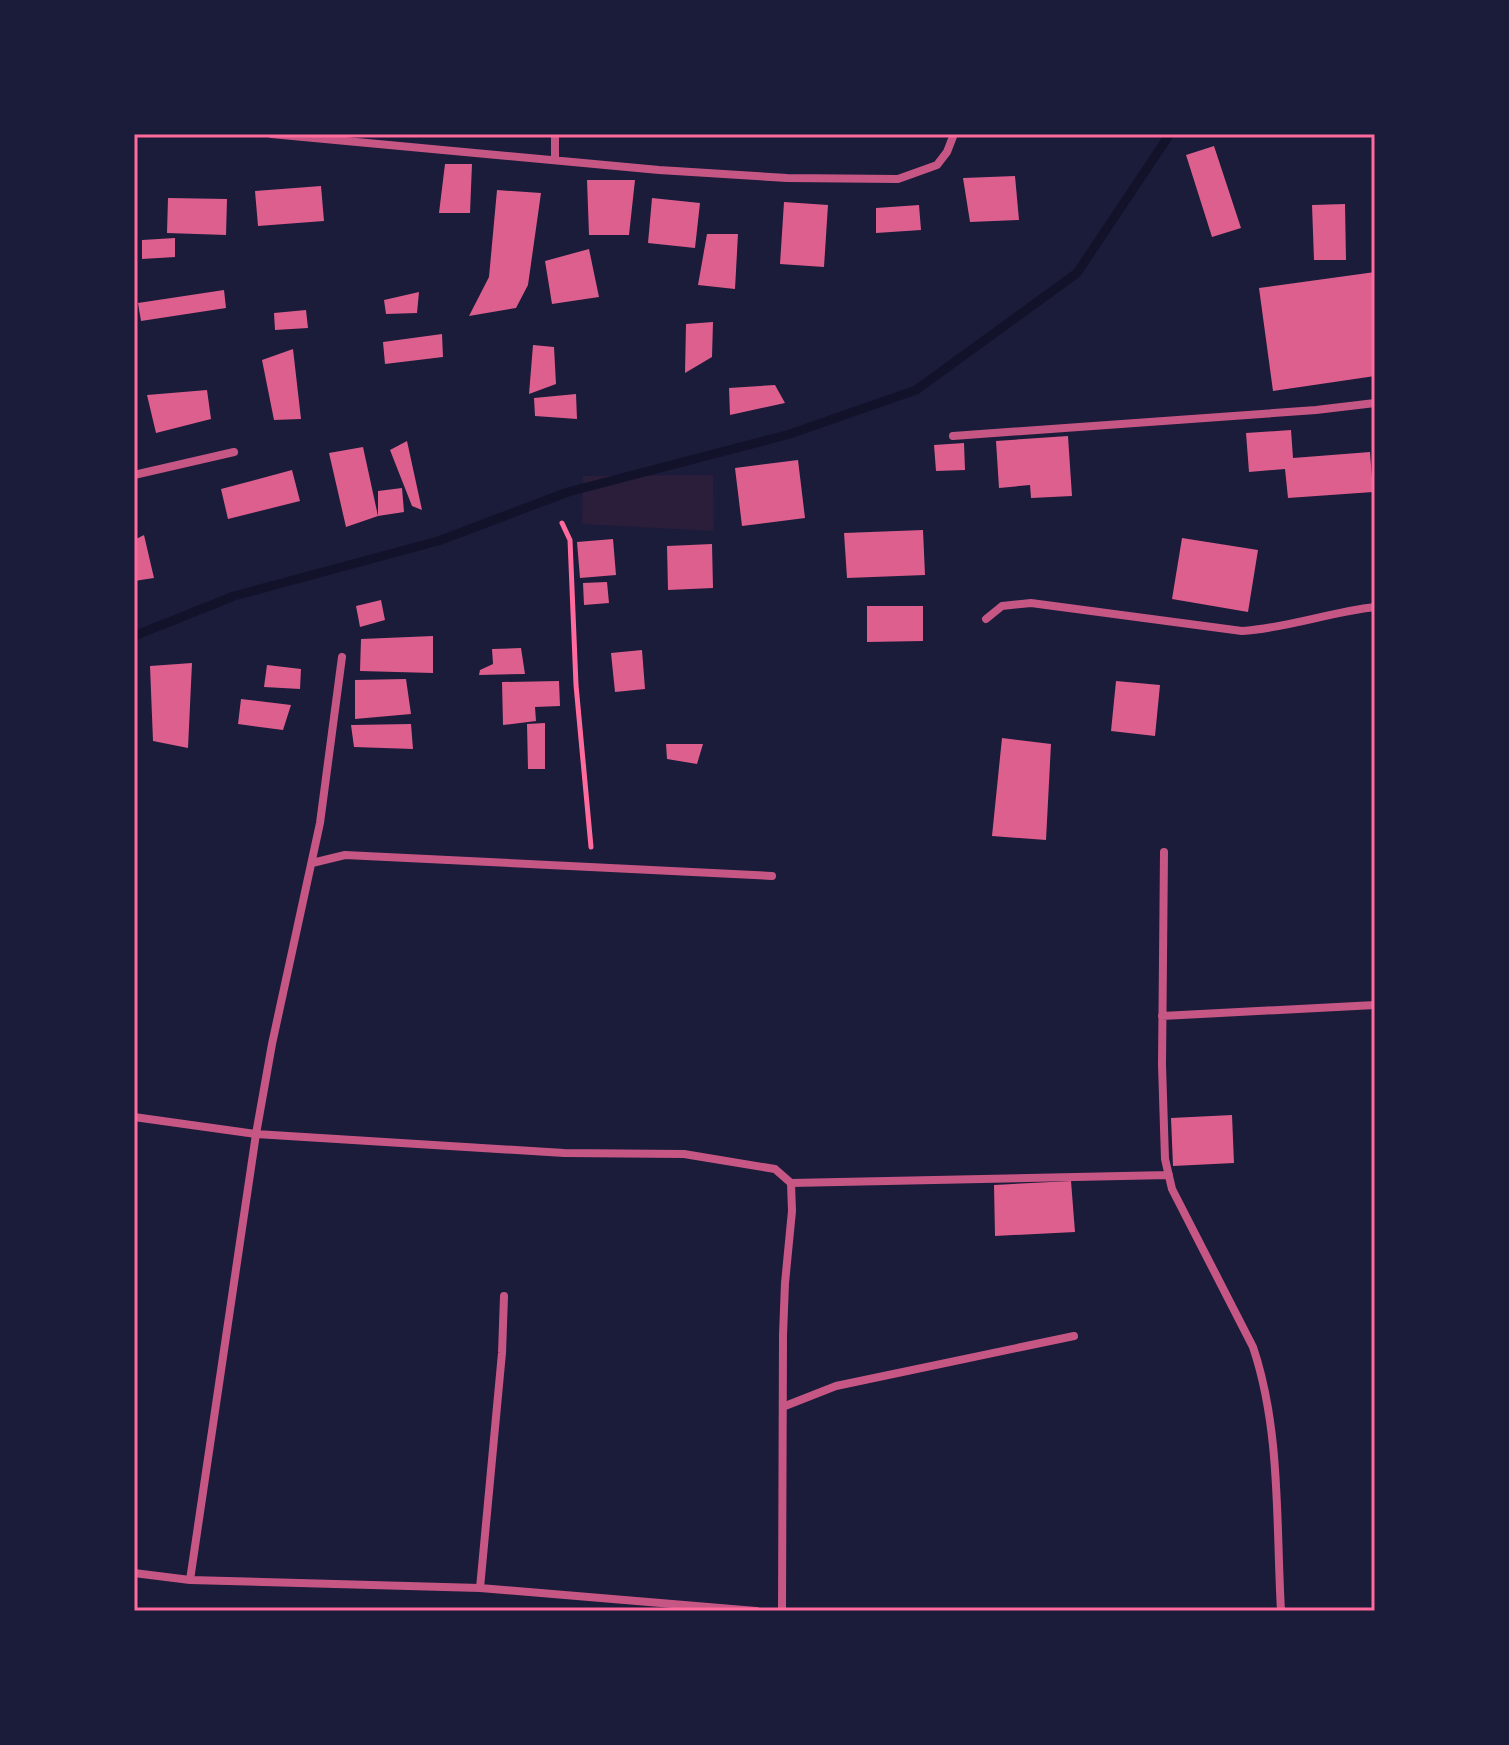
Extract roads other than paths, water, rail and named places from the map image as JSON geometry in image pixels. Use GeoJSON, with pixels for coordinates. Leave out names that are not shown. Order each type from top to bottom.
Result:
{"type":"FeatureCollection","features":[{"type":"Feature","properties":{"kind":"street"},"geometry":{"type":"LineString","coordinates":[[271,134],[659,170],[898,179],[937,165],[947,152],[954,134]]}},
{"type":"Feature","properties":{"kind":"street"},"geometry":{"type":"LineString","coordinates":[[555,134],[555,159]]}},
{"type":"Feature","properties":{"kind":"street"},"geometry":{"type":"LineString","coordinates":[[953,436],[1375,403]]}},
{"type":"Feature","properties":{"kind":"street"},"geometry":{"type":"LineString","coordinates":[[134,475],[234,452]]}},
{"type":"Feature","properties":{"kind":"street"},"geometry":{"type":"LineString","coordinates":[[986,619],[1002,606],[1031,603],[1242,631],[1267,629],[1333,613],[1375,607]]}},
{"type":"Feature","properties":{"kind":"street"},"geometry":{"type":"LineString","coordinates":[[190,1580],[256,1134],[272,1044],[320,823],[342,657]]}},
{"type":"Feature","properties":{"kind":"street"},"geometry":{"type":"LineString","coordinates":[[1164,852],[1162,1129],[1169,1175],[1172,1189],[1253,1347],[1261,1371],[1273,1447],[1281,1611]]}},
{"type":"Feature","properties":{"kind":"street"},"geometry":{"type":"LineString","coordinates":[[312,863],[345,855],[772,876]]}},
{"type":"Feature","properties":{"kind":"street"},"geometry":{"type":"LineString","coordinates":[[1162,1016],[1375,1005]]}},
{"type":"Feature","properties":{"kind":"street"},"geometry":{"type":"LineString","coordinates":[[134,1117],[256,1134],[564,1153],[684,1154],[775,1169],[791,1183],[1169,1175]]}},
{"type":"Feature","properties":{"kind":"street"},"geometry":{"type":"LineString","coordinates":[[782,1611],[783,1335],[792,1211],[791,1183]]}},
{"type":"Feature","properties":{"kind":"street"},"geometry":{"type":"LineString","coordinates":[[480,1588],[495,1400],[502,1353],[504,1296]]}},
{"type":"Feature","properties":{"kind":"street"},"geometry":{"type":"LineString","coordinates":[[785,1406],[836,1386],[1074,1336]]}},
{"type":"Feature","properties":{"kind":"street"},"geometry":{"type":"LineString","coordinates":[[134,1573],[190,1580],[480,1588],[756,1611]]}},
{"type":"Feature","properties":{"kind":"waterway"},"geometry":{"type":"LineString","coordinates":[[134,636],[234,596],[438,541],[568,492],[790,434],[916,390],[1077,273],[1170,134]]}}]}
